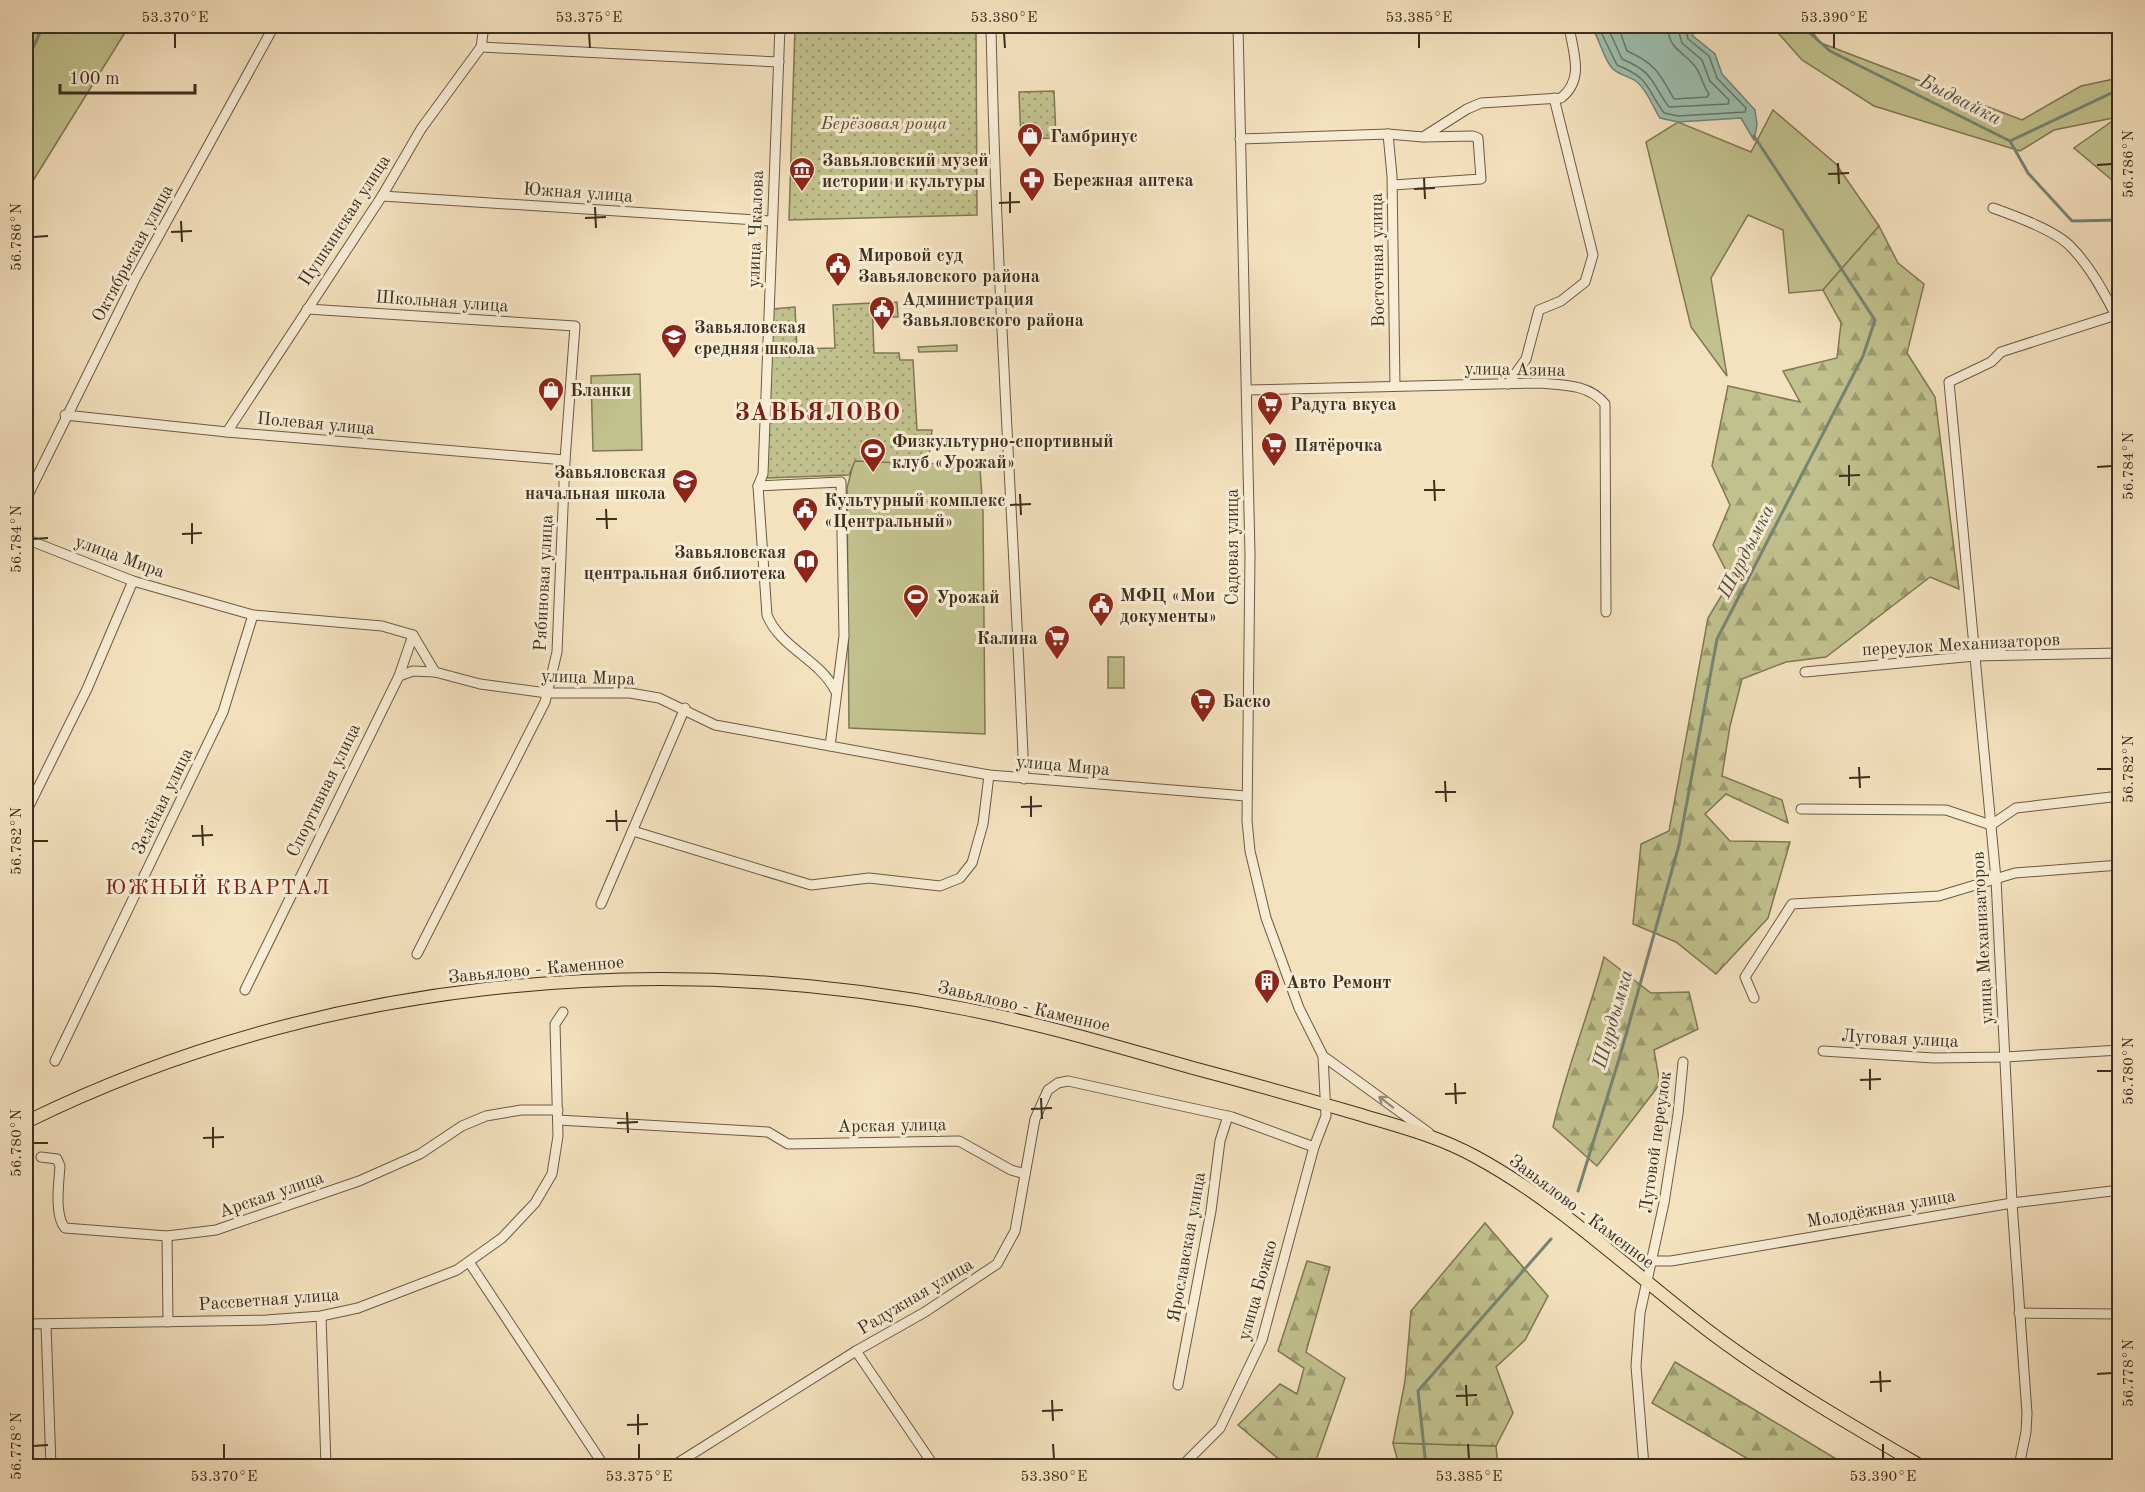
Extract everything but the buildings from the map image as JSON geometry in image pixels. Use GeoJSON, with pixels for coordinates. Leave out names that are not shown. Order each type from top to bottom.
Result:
{"type":"FeatureCollection","features":[{"type":"Feature","properties":{"kind":"main road","name":"Завьялово - Каменное"},"geometry":{"type":"LineString","coordinates":[[26,1122],[104,1086],[268,1031],[348,1011],[429,996],[508,986],[651,978],[704,978],[809,985],[967,1009],[1053,1029],[1434,1136],[1473,1155],[1507,1176],[1552,1207],[1713,1334],[1857,1428],[1922,1467]]}},
{"type":"Feature","properties":{"kind":"street","name":"Октябрьская улица"},"geometry":{"type":"LineString","coordinates":[[26,499],[65,415],[136,277],[274,26]]}},
{"type":"Feature","properties":{"kind":"street","name":"Пушкинская улица"},"geometry":{"type":"LineString","coordinates":[[227,432],[382,196],[421,129],[481,47],[484,26]]}},
{"type":"Feature","properties":{"kind":"street","name":"улица Чкалова"},"geometry":{"type":"LineString","coordinates":[[780,26],[763,474],[758,486],[766,615],[776,633],[817,665],[830,679],[836,692]]}},
{"type":"Feature","properties":{"kind":"street"},"geometry":{"type":"LineString","coordinates":[[991,26],[997,262],[1007,389],[1024,779]]}},
{"type":"Feature","properties":{"kind":"street","name":"Садовая улица"},"geometry":{"type":"LineString","coordinates":[[1238,26],[1250,555],[1246,796],[1250,852],[1266,918],[1299,1008],[1323,1056]]}},
{"type":"Feature","properties":{"kind":"street"},"geometry":{"type":"LineString","coordinates":[[1423,137],[1467,109],[1482,103],[1561,98],[1571,90],[1576,80],[1569,26]]}},
{"type":"Feature","properties":{"kind":"street"},"geometry":{"type":"LineString","coordinates":[[481,47],[779,62]]}},
{"type":"Feature","properties":{"kind":"street"},"geometry":{"type":"LineString","coordinates":[[1508,384],[1526,360],[1539,310],[1561,301],[1585,282],[1593,255],[1554,98]]}},
{"type":"Feature","properties":{"kind":"street"},"geometry":{"type":"LineString","coordinates":[[1240,140],[1388,134],[1478,138],[1481,179],[1392,185]]}},
{"type":"Feature","properties":{"kind":"street","name":"Восточная улица"},"geometry":{"type":"LineString","coordinates":[[1388,134],[1392,185],[1395,386]]}},
{"type":"Feature","properties":{"kind":"street","name":"Южная улица"},"geometry":{"type":"LineString","coordinates":[[382,196],[771,221]]}},
{"type":"Feature","properties":{"kind":"street"},"geometry":{"type":"LineString","coordinates":[[1994,208],[2025,219],[2071,246],[2102,287],[2118,319]]}},
{"type":"Feature","properties":{"kind":"street","name":"Школьная улица"},"geometry":{"type":"LineString","coordinates":[[307,309],[575,326]]}},
{"type":"Feature","properties":{"kind":"street","name":"улица Механизаторов"},"geometry":{"type":"LineString","coordinates":[[2019,1467],[2027,1413],[2012,1203],[1996,879],[1949,382],[1991,362],[2001,352],[2118,319]]}},
{"type":"Feature","properties":{"kind":"street","name":"Рябиновая улица"},"geometry":{"type":"LineString","coordinates":[[417,954],[547,693],[557,652],[565,460],[575,326]]}},
{"type":"Feature","properties":{"kind":"street","name":"улица Азина"},"geometry":{"type":"LineString","coordinates":[[1247,390],[1539,383],[1578,388],[1598,395],[1605,404],[1606,612]]}},
{"type":"Feature","properties":{"kind":"street","name":"Полевая улица"},"geometry":{"type":"LineString","coordinates":[[65,415],[227,432],[565,460]]}},
{"type":"Feature","properties":{"kind":"street"},"geometry":{"type":"LineString","coordinates":[[758,486],[842,482],[844,636],[830,746]]}},
{"type":"Feature","properties":{"kind":"street","name":"улица Мира"},"geometry":{"type":"LineString","coordinates":[[26,539],[134,581],[253,615],[382,626],[413,635]]}},
{"type":"Feature","properties":{"kind":"street"},"geometry":{"type":"LineString","coordinates":[[26,812],[87,689],[134,581]]}},
{"type":"Feature","properties":{"kind":"street","name":"Зелёная улица"},"geometry":{"type":"LineString","coordinates":[[56,1061],[223,712],[253,615]]}},
{"type":"Feature","properties":{"kind":"street"},"geometry":{"type":"LineString","coordinates":[[413,635],[435,672]]}},
{"type":"Feature","properties":{"kind":"street","name":"Спортивная улица"},"geometry":{"type":"LineString","coordinates":[[245,990],[399,676],[413,635]]}},
{"type":"Feature","properties":{"kind":"street","name":"переулок Механизаторов"},"geometry":{"type":"LineString","coordinates":[[1805,672],[1975,657],[2120,653]]}},
{"type":"Feature","properties":{"kind":"street","name":"улица Мира"},"geometry":{"type":"LineString","coordinates":[[399,676],[413,671],[435,672],[480,684],[547,693],[630,693],[659,698],[685,708],[715,725],[989,775],[1246,796]]}},
{"type":"Feature","properties":{"kind":"street"},"geometry":{"type":"LineString","coordinates":[[601,904],[685,708]]}},
{"type":"Feature","properties":{"kind":"street"},"geometry":{"type":"LineString","coordinates":[[633,831],[811,885],[870,878],[940,886],[960,878],[972,863],[983,824],[989,775]]}},
{"type":"Feature","properties":{"kind":"street"},"geometry":{"type":"LineString","coordinates":[[1801,809],[1946,810],[1991,825],[2016,808],[2120,796]]}},
{"type":"Feature","properties":{"kind":"street"},"geometry":{"type":"LineString","coordinates":[[1754,998],[1745,977],[1792,904],[1939,896],[2015,873],[2120,865]]}},
{"type":"Feature","properties":{"kind":"street","name":"Рассветная улица"},"geometry":{"type":"LineString","coordinates":[[26,1324],[168,1322],[321,1316],[358,1308],[457,1270],[502,1238],[545,1189],[557,1159],[555,1024],[563,1012]]}},
{"type":"Feature","properties":{"kind":"street","name":"Луговая улица"},"geometry":{"type":"LineString","coordinates":[[1822,1051],[1934,1058],[2005,1057],[2120,1050]]}},
{"type":"Feature","properties":{"kind":"street"},"geometry":{"type":"LineString","coordinates":[[1323,1056],[1434,1136]]}},
{"type":"Feature","properties":{"kind":"street","name":"улица Божко"},"geometry":{"type":"LineString","coordinates":[[1182,1467],[1220,1428],[1262,1340],[1314,1147],[1326,1116],[1323,1056]]}},
{"type":"Feature","properties":{"kind":"street","name":"Луговой переулок"},"geometry":{"type":"LineString","coordinates":[[1644,1467],[1636,1366],[1640,1313],[1662,1213],[1678,1114],[1683,1062]]}},
{"type":"Feature","properties":{"kind":"street","name":"Радужная улица"},"geometry":{"type":"LineString","coordinates":[[673,1467],[856,1351],[925,1312],[997,1264],[1015,1231],[1041,1101],[1048,1090],[1058,1083],[1086,1084],[1228,1116],[1314,1147]]}},
{"type":"Feature","properties":{"kind":"street","name":"Арская улица"},"geometry":{"type":"LineString","coordinates":[[41,1157],[57,1159],[60,1166],[60,1214],[65,1228],[167,1236],[216,1230],[358,1181],[420,1154],[462,1126],[486,1116],[521,1110],[558,1110]]}},
{"type":"Feature","properties":{"kind":"street","name":"Ярославская улица"},"geometry":{"type":"LineString","coordinates":[[1178,1385],[1211,1211],[1223,1123],[1228,1116]]}},
{"type":"Feature","properties":{"kind":"street","name":"Арская улица"},"geometry":{"type":"LineString","coordinates":[[558,1120],[768,1132],[788,1144],[914,1143],[948,1139],[959,1141],[1011,1170],[1025,1174]]}},
{"type":"Feature","properties":{"kind":"street","name":"Молодёжная улица"},"geometry":{"type":"LineString","coordinates":[[1650,1261],[1671,1261],[2012,1203],[2120,1191]]}},
{"type":"Feature","properties":{"kind":"street"},"geometry":{"type":"LineString","coordinates":[[167,1236],[168,1322]]}},
{"type":"Feature","properties":{"kind":"street"},"geometry":{"type":"LineString","coordinates":[[469,1262],[604,1467]]}},
{"type":"Feature","properties":{"kind":"street"},"geometry":{"type":"LineString","coordinates":[[2019,1313],[2120,1314]]}},
{"type":"Feature","properties":{"kind":"street"},"geometry":{"type":"LineString","coordinates":[[321,1316],[326,1467]]}},
{"type":"Feature","properties":{"kind":"street"},"geometry":{"type":"LineString","coordinates":[[46,1325],[51,1467]]}},
{"type":"Feature","properties":{"kind":"street"},"geometry":{"type":"LineString","coordinates":[[856,1351],[934,1467]]}},
{"type":"Feature","properties":{"kind":"green space"},"geometry":{"type":"Polygon","coordinates":[[[26,26],[129,26],[26,192],[26,26]]]}},
{"type":"Feature","properties":{"kind":"green space","name":"Берёзовая роща"},"geometry":{"type":"Polygon","coordinates":[[[976,26],[977,215],[789,220],[795,27],[976,26]]]}},
{"type":"Feature","properties":{"kind":"green space"},"geometry":{"type":"Polygon","coordinates":[[[1772,26],[1807,26],[1821,43],[2022,120],[2081,86],[2119,78],[2119,186],[2074,148],[2118,117],[2054,130],[2020,151],[1874,106],[1802,60],[1772,26]]]}},
{"type":"Feature","properties":{"kind":"green space"},"geometry":{"type":"Polygon","coordinates":[[[1054,91],[1056,138],[1021,139],[1019,92],[1054,91]]]}},
{"type":"Feature","properties":{"kind":"green space"},"geometry":{"type":"Polygon","coordinates":[[[1773,110],[1836,164],[1879,226],[1823,290],[1789,293],[1783,230],[1748,215],[1711,278],[1727,376],[1691,327],[1646,142],[1678,122],[1751,152],[1773,110]]]}},
{"type":"Feature","properties":{"kind":"green space"},"geometry":{"type":"Polygon","coordinates":[[[1879,226],[1898,263],[1924,284],[1907,353],[1935,397],[1959,589],[1930,577],[1826,657],[1786,662],[1742,679],[1730,726],[1722,776],[1782,800],[1788,823],[1726,794],[1705,814],[1730,841],[1790,842],[1768,918],[1716,974],[1676,942],[1633,924],[1641,844],[1669,831],[1708,618],[1731,580],[1713,545],[1730,505],[1712,466],[1728,386],[1800,402],[1783,371],[1837,358],[1841,323],[1823,290],[1879,226]]]}},
{"type":"Feature","properties":{"kind":"green space"},"geometry":{"type":"Polygon","coordinates":[[[955,297],[955,302],[917,304],[917,299],[955,297]]]}},
{"type":"Feature","properties":{"kind":"green space"},"geometry":{"type":"Polygon","coordinates":[[[897,302],[898,317],[890,317],[890,305],[872,305],[897,302]]]}},
{"type":"Feature","properties":{"kind":"green space"},"geometry":{"type":"Polygon","coordinates":[[[872,303],[874,353],[899,353],[900,360],[913,360],[917,430],[932,430],[928,464],[855,461],[849,475],[767,478],[772,309],[795,307],[797,349],[835,348],[833,305],[872,303]]]}},
{"type":"Feature","properties":{"kind":"green space"},"geometry":{"type":"Polygon","coordinates":[[[957,345],[957,351],[919,352],[918,347],[957,345]]]}},
{"type":"Feature","properties":{"kind":"green space"},"geometry":{"type":"Polygon","coordinates":[[[640,374],[642,450],[593,451],[591,376],[640,374]]]}},
{"type":"Feature","properties":{"kind":"green space","name":"Урожай"},"geometry":{"type":"Polygon","coordinates":[[[854,461],[972,465],[980,468],[983,512],[985,734],[849,728],[847,488],[854,461]]]}},
{"type":"Feature","properties":{"kind":"green space"},"geometry":{"type":"Polygon","coordinates":[[[1108,657],[1124,657],[1124,688],[1108,688],[1108,657]]]}},
{"type":"Feature","properties":{"kind":"green space"},"geometry":{"type":"Polygon","coordinates":[[[1604,957],[1651,993],[1689,992],[1698,1029],[1654,1050],[1660,1084],[1597,1166],[1553,1127],[1564,1084],[1604,957]]]}},
{"type":"Feature","properties":{"kind":"green space"},"geometry":{"type":"Polygon","coordinates":[[[1485,1223],[1548,1296],[1525,1340],[1496,1367],[1513,1413],[1496,1446],[1393,1443],[1405,1381],[1411,1311],[1485,1223]]]}},
{"type":"Feature","properties":{"kind":"green space"},"geometry":{"type":"Polygon","coordinates":[[[1307,1261],[1330,1267],[1306,1352],[1345,1378],[1314,1466],[1287,1466],[1238,1425],[1280,1384],[1297,1394],[1304,1368],[1278,1351],[1307,1261]]]}},
{"type":"Feature","properties":{"kind":"green space"},"geometry":{"type":"Polygon","coordinates":[[[1675,1362],[1848,1466],[1760,1466],[1652,1403],[1675,1362]]]}},
{"type":"Feature","properties":{"kind":"green space"},"geometry":{"type":"Polygon","coordinates":[[[1393,1443],[1496,1446],[1498,1466],[1399,1466],[1393,1443]]]}},
{"type":"Feature","properties":{"kind":"water"},"geometry":{"type":"Polygon","coordinates":[[[1591,26],[1690,26],[1693,36],[1715,54],[1722,74],[1755,110],[1757,125],[1754,140],[1741,118],[1678,122],[1660,118],[1641,86],[1612,68],[1591,26]]]}},
{"type":"Feature","properties":{"kind":"waterway"},"geometry":{"type":"LineString","coordinates":[[26,63],[43,26]]}},
{"type":"Feature","properties":{"kind":"waterway","name":"Быдвайка"},"geometry":{"type":"LineString","coordinates":[[1802,26],[1830,51],[2010,141],[2028,173],[2072,221],[2120,220]]}},
{"type":"Feature","properties":{"kind":"waterway"},"geometry":{"type":"LineString","coordinates":[[2010,141],[2120,89]]}},
{"type":"Feature","properties":{"kind":"waterway","name":"Шурдымка"},"geometry":{"type":"LineString","coordinates":[[1578,1191],[1620,1056],[1679,845],[1717,639],[1863,356],[1875,320],[1754,136]]}},
{"type":"Feature","properties":{"kind":"waterway","name":"Шурдымка"},"geometry":{"type":"LineString","coordinates":[[1426,1466],[1418,1391],[1551,1239]]}},
{"type":"Feature","properties":{"kind":"place","name":"Гамбринус"},"geometry":{"type":"Point","coordinates":[1030,159]}},
{"type":"Feature","properties":{"kind":"place","name":"Завьяловский музей истории и культуры"},"geometry":{"type":"Point","coordinates":[802,193]}},
{"type":"Feature","properties":{"kind":"place","name":"Бережная аптека"},"geometry":{"type":"Point","coordinates":[1032,203]}},
{"type":"Feature","properties":{"kind":"place","name":"Мировой суд Завьяловского района"},"geometry":{"type":"Point","coordinates":[838,288]}},
{"type":"Feature","properties":{"kind":"place","name":"Администрация Завьяловского района"},"geometry":{"type":"Point","coordinates":[882,332]}},
{"type":"Feature","properties":{"kind":"place","name":"Завьяловская средняя школа"},"geometry":{"type":"Point","coordinates":[674,360]}},
{"type":"Feature","properties":{"kind":"place","name":"Бланки"},"geometry":{"type":"Point","coordinates":[551,413]}},
{"type":"Feature","properties":{"kind":"place","name":"Радуга вкуса"},"geometry":{"type":"Point","coordinates":[1270,427]}},
{"type":"Feature","properties":{"kind":"place","name":"Пятёрочка"},"geometry":{"type":"Point","coordinates":[1274,468]}},
{"type":"Feature","properties":{"kind":"place","name":"Физкультурно-спортивный клуб «Урожай»"},"geometry":{"type":"Point","coordinates":[873,474]}},
{"type":"Feature","properties":{"kind":"place","name":"Завьяловская начальная школа"},"geometry":{"type":"Point","coordinates":[685,505]}},
{"type":"Feature","properties":{"kind":"place","name":"Культурный комплекс «Центральный»"},"geometry":{"type":"Point","coordinates":[805,533]}},
{"type":"Feature","properties":{"kind":"place","name":"Завьяловская центральная библиотека"},"geometry":{"type":"Point","coordinates":[806,585]}},
{"type":"Feature","properties":{"kind":"place","name":"Урожай"},"geometry":{"type":"Point","coordinates":[916,620]}},
{"type":"Feature","properties":{"kind":"place","name":"МФЦ «Мои документы»"},"geometry":{"type":"Point","coordinates":[1101,628]}},
{"type":"Feature","properties":{"kind":"place","name":"Калина"},"geometry":{"type":"Point","coordinates":[1057,661]}},
{"type":"Feature","properties":{"kind":"place","name":"Баско"},"geometry":{"type":"Point","coordinates":[1203,724]}},
{"type":"Feature","properties":{"kind":"place","name":"Авто Ремонт"},"geometry":{"type":"Point","coordinates":[1267,1005]}},
{"type":"Feature","properties":{"kind":"district","name":"ЗАВЬЯЛОВО"},"geometry":{"type":"Point","coordinates":[818,412]}},
{"type":"Feature","properties":{"kind":"district","name":"ЮЖНЫЙ КВАРТАЛ"},"geometry":{"type":"Point","coordinates":[218,887]}}]}
